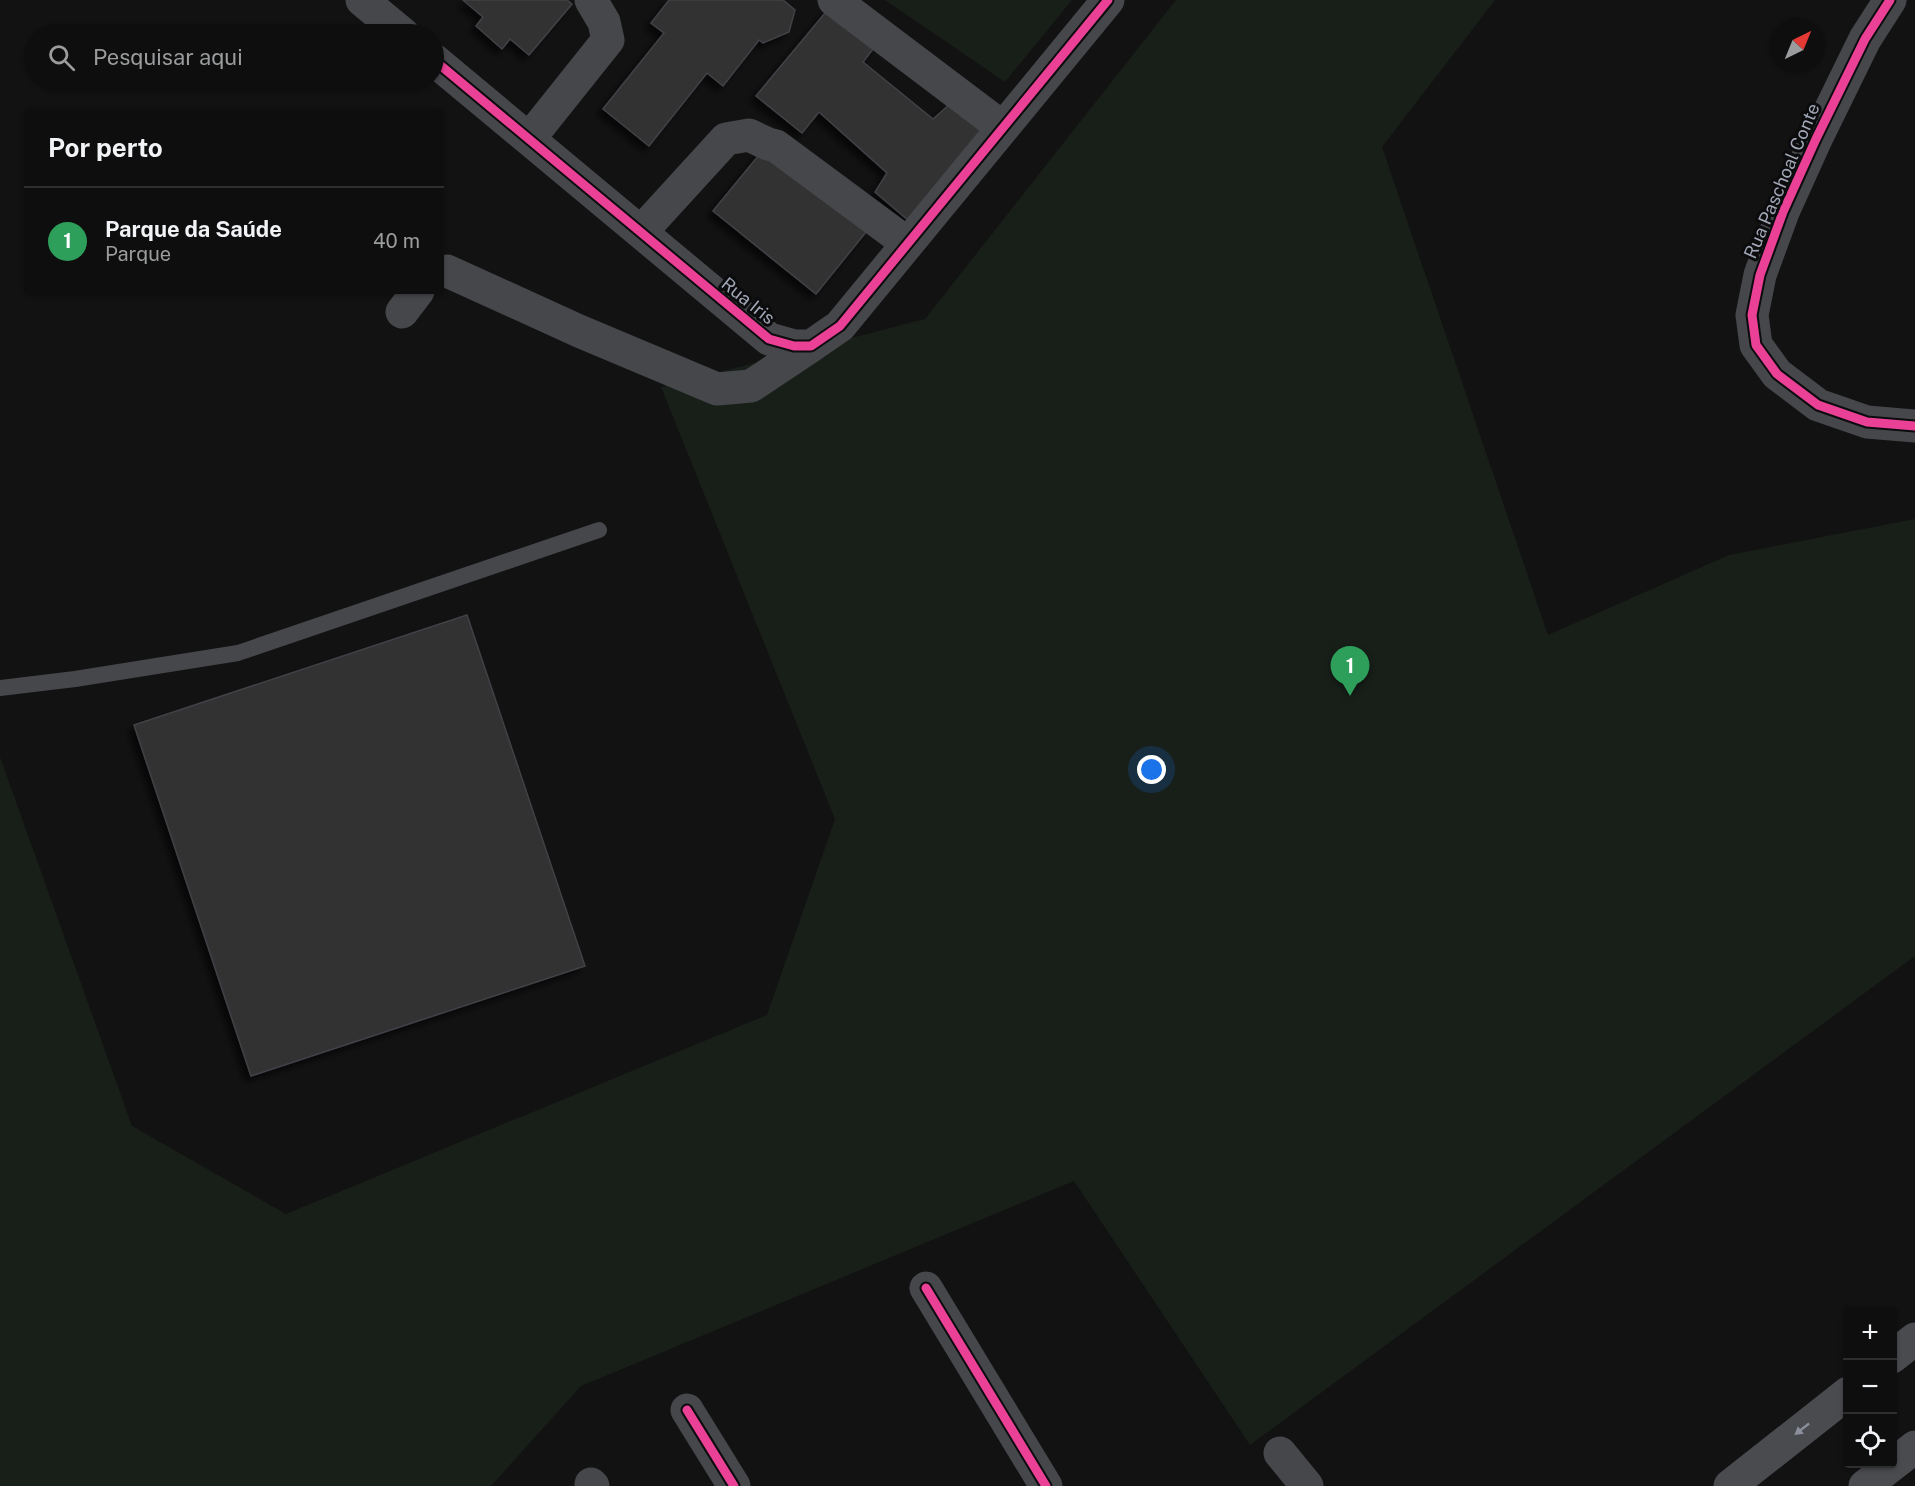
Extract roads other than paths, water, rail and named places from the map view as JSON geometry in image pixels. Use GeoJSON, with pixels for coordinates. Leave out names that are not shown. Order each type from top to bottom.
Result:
{"type":"FeatureCollection","features":[{"type":"Feature","properties":{"kind":"main road"},"geometry":{"type":"LineString","coordinates":[[1897,1354],[1915,1339]]}},
{"type":"Feature","properties":{"kind":"main road"},"geometry":{"type":"LineString","coordinates":[[1730,1486],[1843,1397]]}},
{"type":"Feature","properties":{"kind":"main road"},"geometry":{"type":"LineString","coordinates":[[1865,1486],[1915,1447]]}},
{"type":"Feature","properties":{"kind":"street"},"geometry":{"type":"LineString","coordinates":[[362,0],[391,24]]}},
{"type":"Feature","properties":{"kind":"street"},"geometry":{"type":"LineString","coordinates":[[529,139],[608,40],[604,22],[591,0]]}},
{"type":"Feature","properties":{"kind":"street"},"geometry":{"type":"LineString","coordinates":[[834,0],[1002,127]]}},
{"type":"Feature","properties":{"kind":"street"},"geometry":{"type":"LineString","coordinates":[[444,272],[717,389],[751,386],[840,326],[1108,0]]}},
{"type":"Feature","properties":{"kind":"street","name":"Rua Paschoal Conte"},"geometry":{"type":"LineString","coordinates":[[1890,0],[1864,39],[1783,212],[1760,275],[1752,315],[1756,345],[1777,374],[1818,405],[1867,422],[1915,426]]}},
{"type":"Feature","properties":{"kind":"street","name":"Rua Iris"},"geometry":{"type":"LineString","coordinates":[[444,68],[769,339],[794,345],[811,346]]}},
{"type":"Feature","properties":{"kind":"street"},"geometry":{"type":"LineString","coordinates":[[640,232],[726,139],[749,135],[776,146],[907,243]]}},
{"type":"Feature","properties":{"kind":"street"},"geometry":{"type":"LineString","coordinates":[[926,1288],[1046,1486]]}},
{"type":"Feature","properties":{"kind":"street"},"geometry":{"type":"LineString","coordinates":[[687,1410],[734,1486]]}},
{"type":"Feature","properties":{"kind":"street"},"geometry":{"type":"LineString","coordinates":[[1280,1453],[1307,1486]]}},
{"type":"Feature","properties":{"kind":"lane"},"geometry":{"type":"LineString","coordinates":[[0,688],[75,679],[238,653],[599,530]]}},
{"type":"Feature","properties":{"kind":"place","name":"Parque da Saúde"},"geometry":{"type":"Point","coordinates":[1350,696]}}]}
